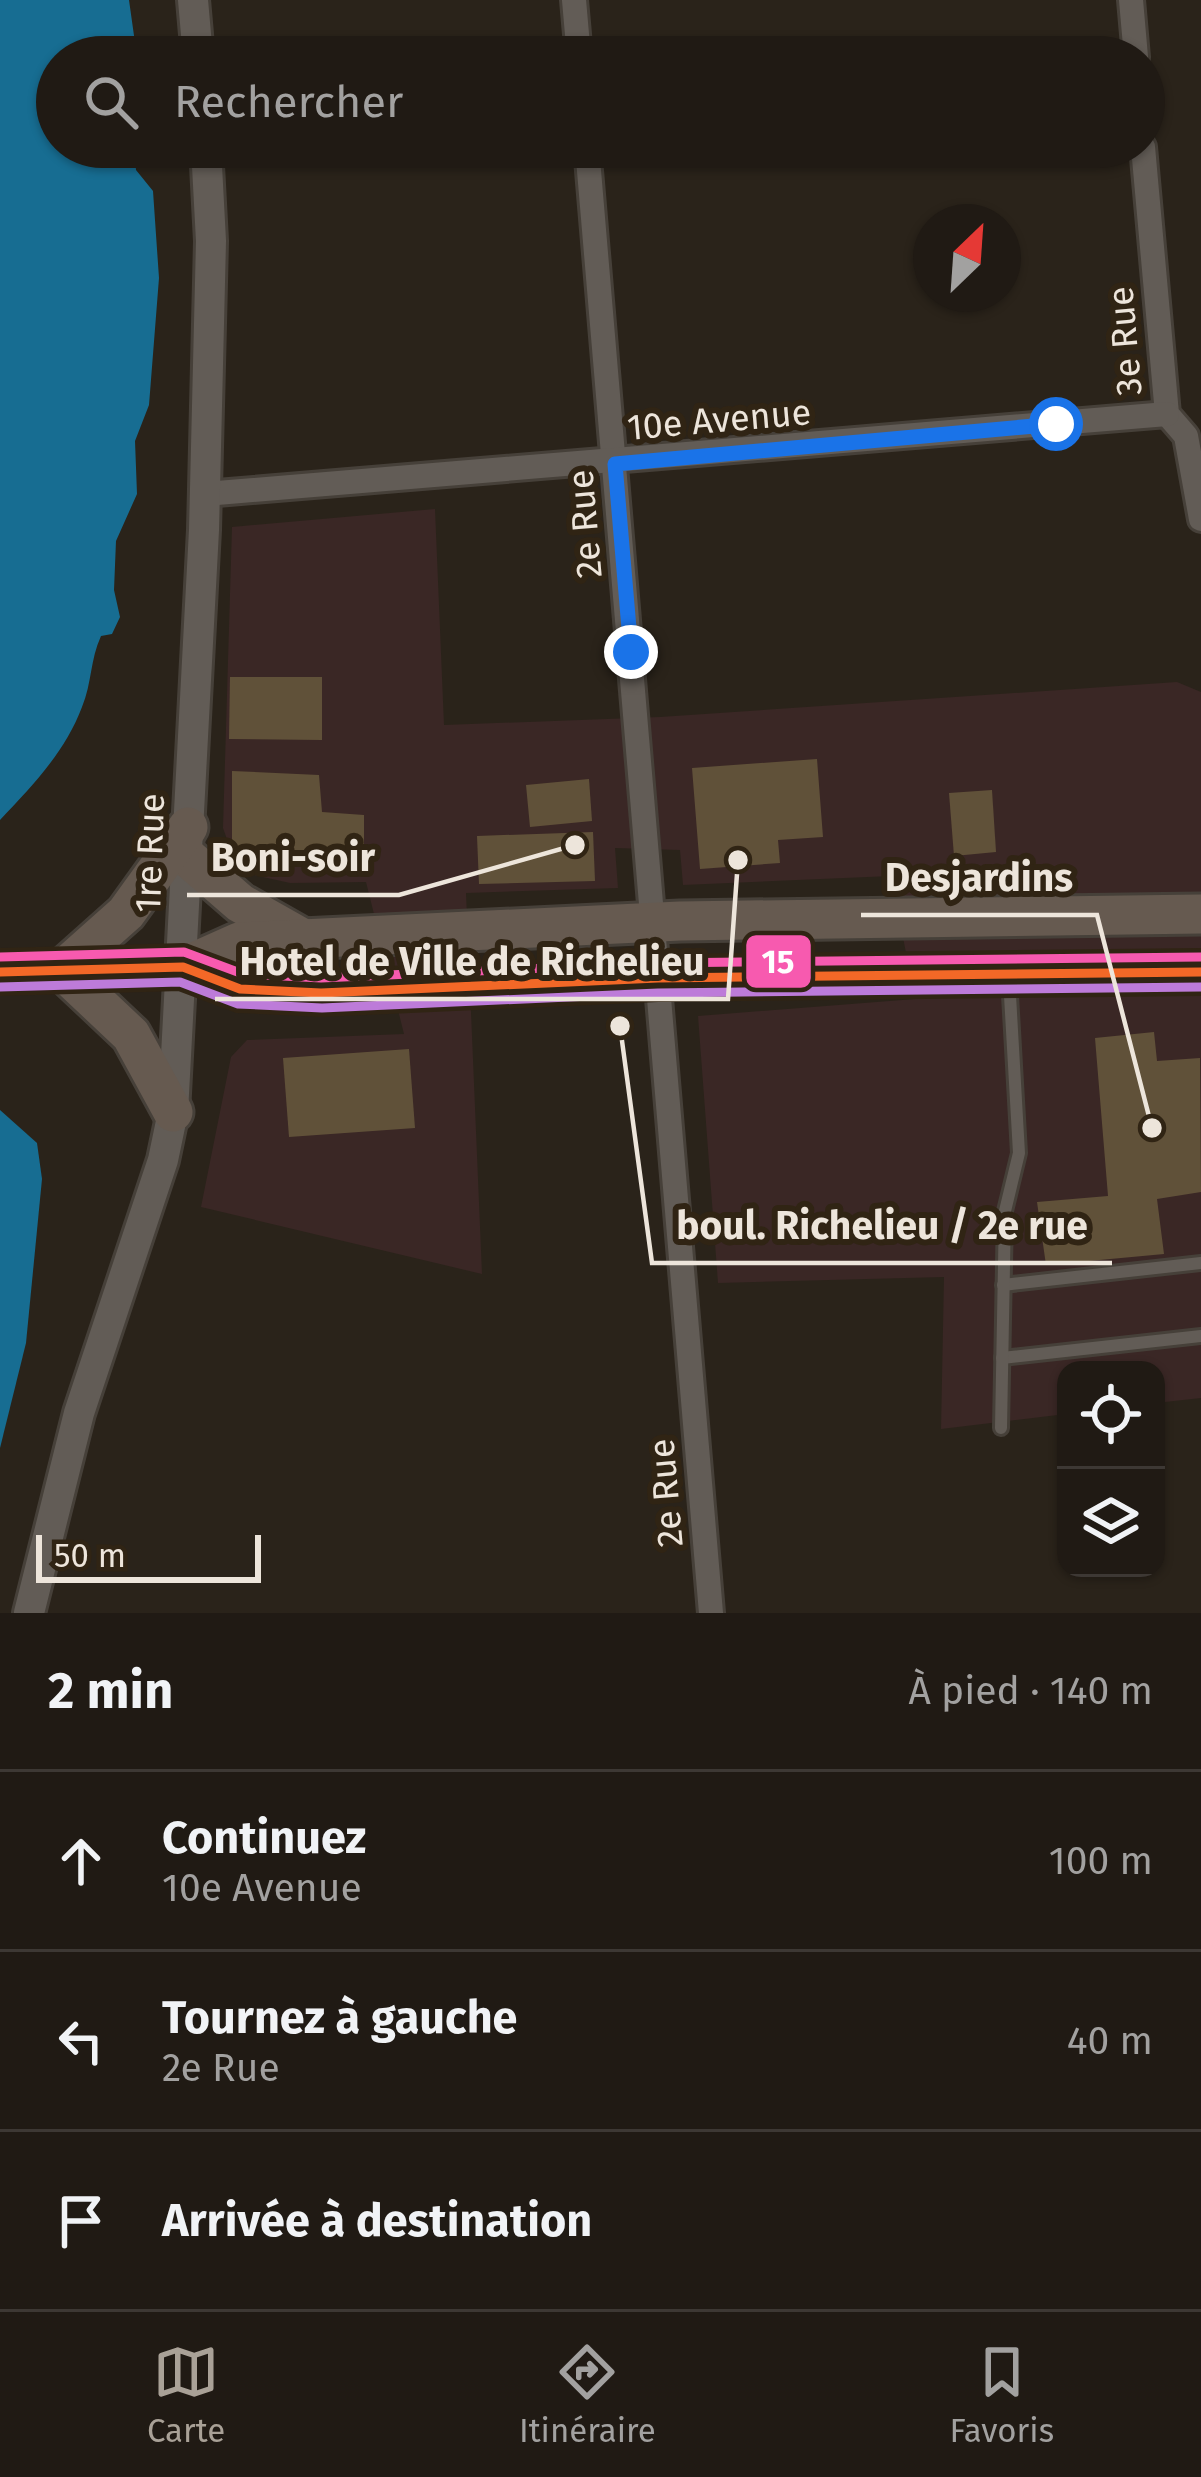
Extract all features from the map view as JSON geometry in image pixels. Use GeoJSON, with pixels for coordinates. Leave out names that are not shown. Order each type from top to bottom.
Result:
{"type":"FeatureCollection","features":[{"type":"Feature","properties":{"kind":"main road"},"geometry":{"type":"LineString","coordinates":[[62,970],[126,913],[188,842],[240,903],[307,940]]}},
{"type":"Feature","properties":{"kind":"main road"},"geometry":{"type":"LineString","coordinates":[[183,967],[232,942],[653,922],[1201,914]]}},
{"type":"Feature","properties":{"kind":"main road"},"geometry":{"type":"LineString","coordinates":[[0,972],[183,967],[240,989],[263,992],[658,978],[1201,972]]}},
{"type":"Feature","properties":{"kind":"main road"},"geometry":{"type":"LineString","coordinates":[[62,970],[123,1024],[173,1112]]}},
{"type":"Feature","properties":{"kind":"street"},"geometry":{"type":"LineString","coordinates":[[193,0],[196,36]]}},
{"type":"Feature","properties":{"kind":"street"},"geometry":{"type":"LineString","coordinates":[[574,0],[577,36]]}},
{"type":"Feature","properties":{"kind":"street"},"geometry":{"type":"LineString","coordinates":[[1131,0],[1134,36]]}},
{"type":"Feature","properties":{"kind":"street","name":"1re Rue"},"geometry":{"type":"LineString","coordinates":[[29,1613],[62,1471],[164,1160],[173,1112],[205,494],[212,252],[207,168]]}},
{"type":"Feature","properties":{"kind":"street","name":"2e Rue"},"geometry":{"type":"LineString","coordinates":[[589,168],[711,1613]]}},
{"type":"Feature","properties":{"kind":"street","name":"3e Rue"},"geometry":{"type":"LineString","coordinates":[[1145,168],[1167,414],[1186,436],[1200,508]]}},
{"type":"Feature","properties":{"kind":"street","name":"10e Avenue"},"geometry":{"type":"LineString","coordinates":[[205,494],[615,464],[1167,414]]}},
{"type":"Feature","properties":{"kind":"lane"},"geometry":{"type":"LineString","coordinates":[[1001,1428],[1005,1211],[1019,1153],[1009,971]]}},
{"type":"Feature","properties":{"kind":"lane"},"geometry":{"type":"LineString","coordinates":[[1003,1285],[1201,1263]]}},
{"type":"Feature","properties":{"kind":"lane"},"geometry":{"type":"LineString","coordinates":[[1002,1358],[1201,1336]]}},
{"type":"Feature","properties":{"kind":"shaded area"},"geometry":{"type":"Polygon","coordinates":[[[435,509],[444,725],[660,717],[1177,682],[1201,692],[1201,1398],[1165,1402],[1165,1361],[1057,1361],[1057,1415],[941,1429],[944,1277],[718,1283],[698,1016],[915,999],[891,876],[683,885],[680,850],[615,848],[618,888],[466,893],[482,1274],[201,1207],[231,1057],[247,1040],[404,1034],[366,882],[290,883],[254,875],[234,859],[223,828],[232,527],[435,509]]]}},
{"type":"Feature","properties":{"kind":"water"},"geometry":{"type":"Polygon","coordinates":[[[0,0],[129,0],[134,36],[36,36],[36,168],[136,168],[153,191],[159,278],[149,405],[135,441],[137,494],[116,541],[114,590],[120,617],[112,634],[101,636],[85,698],[67,739],[0,820],[0,0]]]}},
{"type":"Feature","properties":{"kind":"water"},"geometry":{"type":"Polygon","coordinates":[[[0,1110],[37,1143],[42,1179],[26,1343],[0,1448],[0,1110]]]}},
{"type":"Feature","properties":{"kind":"building"},"geometry":{"type":"Polygon","coordinates":[[[230,677],[322,677],[322,740],[229,739],[230,677]]]}},
{"type":"Feature","properties":{"kind":"building"},"geometry":{"type":"Polygon","coordinates":[[[817,759],[823,837],[778,840],[780,863],[700,869],[692,768],[817,759]]]}},
{"type":"Feature","properties":{"kind":"building"},"geometry":{"type":"Polygon","coordinates":[[[232,771],[319,775],[322,812],[364,815],[364,864],[232,865],[232,771]]]}},
{"type":"Feature","properties":{"kind":"building"},"geometry":{"type":"Polygon","coordinates":[[[589,779],[592,821],[530,827],[526,785],[589,779]]]}},
{"type":"Feature","properties":{"kind":"building"},"geometry":{"type":"Polygon","coordinates":[[[992,790],[996,852],[954,856],[949,793],[992,790]]]}},
{"type":"Feature","properties":{"kind":"building"},"geometry":{"type":"Polygon","coordinates":[[[593,832],[595,881],[479,884],[477,836],[593,832]]]}},
{"type":"Feature","properties":{"kind":"building"},"geometry":{"type":"Polygon","coordinates":[[[1154,1032],[1157,1061],[1200,1058],[1201,1192],[1157,1199],[1164,1254],[1046,1265],[1037,1202],[1108,1196],[1095,1038],[1154,1032]]]}},
{"type":"Feature","properties":{"kind":"building"},"geometry":{"type":"Polygon","coordinates":[[[409,1049],[415,1128],[289,1137],[283,1058],[409,1049]]]}},
{"type":"Feature","properties":{"kind":"transit line","name":"15"},"geometry":{"type":"LineString","coordinates":[[0,957],[184,952],[243,974],[321,978],[658,963],[1201,957]]}},
{"type":"Feature","properties":{"kind":"transit line"},"geometry":{"type":"LineString","coordinates":[[0,972],[183,967],[240,989],[321,993],[658,978],[1201,972]]}},
{"type":"Feature","properties":{"kind":"transit line"},"geometry":{"type":"LineString","coordinates":[[0,987],[180,982],[238,1004],[322,1008],[658,993],[1201,987]]}},
{"type":"Feature","properties":{"kind":"place","name":"Boni-soir"},"geometry":{"type":"Point","coordinates":[575,845]}},
{"type":"Feature","properties":{"kind":"place","name":"Hotel de Ville de Richelieu"},"geometry":{"type":"Point","coordinates":[738,860]}},
{"type":"Feature","properties":{"kind":"place","name":"boul. Richelieu / 2e rue"},"geometry":{"type":"Point","coordinates":[620,1026]}},
{"type":"Feature","properties":{"kind":"place","name":"Desjardins"},"geometry":{"type":"Point","coordinates":[1152,1128]}},
{"type":"Feature","properties":{"kind":"route"},"geometry":{"type":"LineString","coordinates":[[631,652],[615,464],[1056,424]]}}]}
